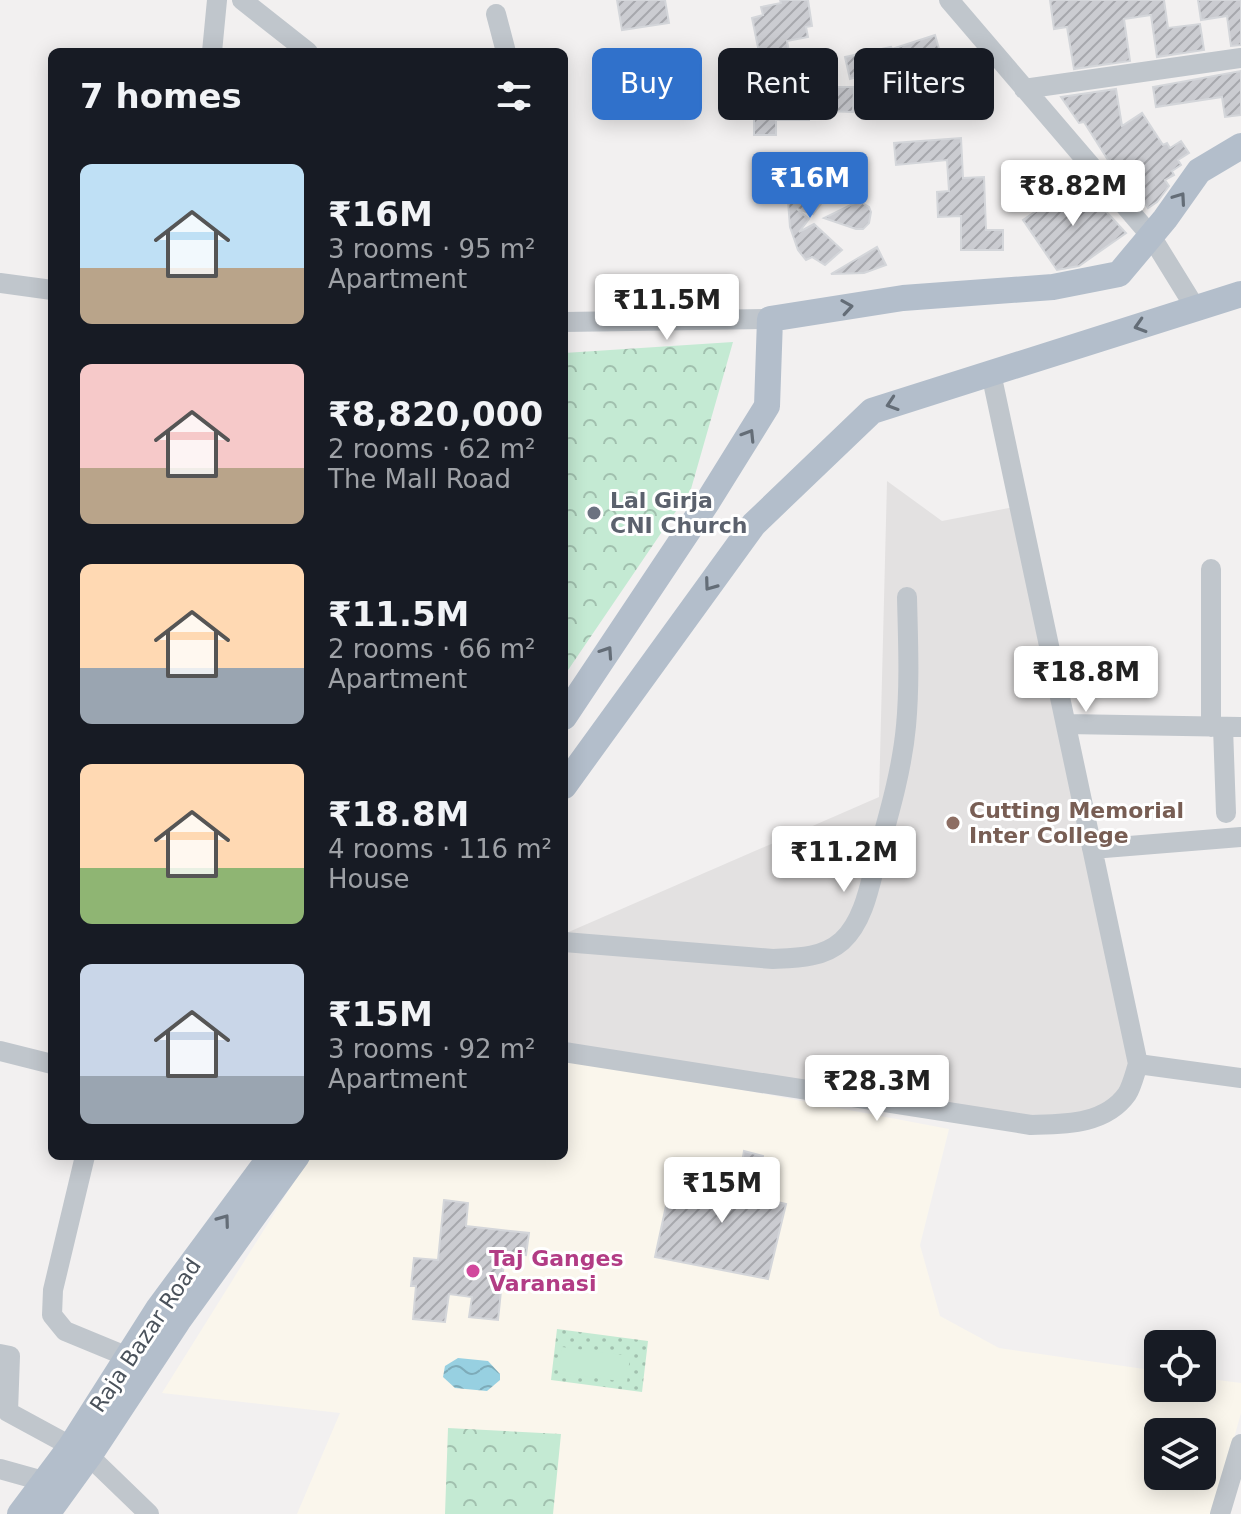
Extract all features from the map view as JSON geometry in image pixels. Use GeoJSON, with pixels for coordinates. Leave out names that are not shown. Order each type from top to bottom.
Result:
{"type":"FeatureCollection","features":[{"type":"Feature","properties":{"kind":"main road"},"geometry":{"type":"LineString","coordinates":[[568,711],[708,501],[767,406],[770,319],[903,298],[1053,287],[1119,274],[1199,171],[1237,147]]}},
{"type":"Feature","properties":{"kind":"main road"},"geometry":{"type":"LineString","coordinates":[[568,780],[754,524],[872,411],[1241,294]]}},
{"type":"Feature","properties":{"kind":"main road","name":"Raja Bazar Road"},"geometry":{"type":"LineString","coordinates":[[47,1514],[128,1357],[158,1309],[268,1160]]}},
{"type":"Feature","properties":{"kind":"main road","name":"Raja Bazar Road"},"geometry":{"type":"LineString","coordinates":[[20,1514],[43,1481],[80,1451],[294,1160]]}},
{"type":"Feature","properties":{"kind":"street"},"geometry":{"type":"LineString","coordinates":[[212,48],[217,0]]}},
{"type":"Feature","properties":{"kind":"street"},"geometry":{"type":"LineString","coordinates":[[242,0],[303,48]]}},
{"type":"Feature","properties":{"kind":"street"},"geometry":{"type":"LineString","coordinates":[[949,0],[1151,236],[1196,309]]}},
{"type":"Feature","properties":{"kind":"street"},"geometry":{"type":"LineString","coordinates":[[496,14],[505,48]]}},
{"type":"Feature","properties":{"kind":"street"},"geometry":{"type":"LineString","coordinates":[[1024,89],[1241,58]]}},
{"type":"Feature","properties":{"kind":"street"},"geometry":{"type":"LineString","coordinates":[[0,283],[48,289]]}},
{"type":"Feature","properties":{"kind":"street"},"geometry":{"type":"LineString","coordinates":[[568,322],[770,319]]}},
{"type":"Feature","properties":{"kind":"street"},"geometry":{"type":"LineString","coordinates":[[568,1053],[1031,1125],[1074,1123],[1106,1113],[1127,1094],[1138,1064],[991,373]]}},
{"type":"Feature","properties":{"kind":"street"},"geometry":{"type":"LineString","coordinates":[[1211,569],[1225,727],[1226,813]]}},
{"type":"Feature","properties":{"kind":"street"},"geometry":{"type":"LineString","coordinates":[[568,942],[773,959],[825,953],[843,941],[868,895],[895,791],[906,728],[909,674],[907,597]]}},
{"type":"Feature","properties":{"kind":"street"},"geometry":{"type":"LineString","coordinates":[[1066,724],[1225,727]]}},
{"type":"Feature","properties":{"kind":"street"},"geometry":{"type":"LineString","coordinates":[[1092,849],[1241,837]]}},
{"type":"Feature","properties":{"kind":"street"},"geometry":{"type":"LineString","coordinates":[[0,1051],[48,1063]]}},
{"type":"Feature","properties":{"kind":"street"},"geometry":{"type":"LineString","coordinates":[[1138,1064],[1241,1078]]}},
{"type":"Feature","properties":{"kind":"street"},"geometry":{"type":"LineString","coordinates":[[84,1160],[53,1290],[52,1315],[65,1331],[128,1357]]}},
{"type":"Feature","properties":{"kind":"street"},"geometry":{"type":"LineString","coordinates":[[0,1354],[10,1356],[8,1412],[80,1451],[149,1514]]}},
{"type":"Feature","properties":{"kind":"street"},"geometry":{"type":"LineString","coordinates":[[1225,1512],[1241,1444]]}},
{"type":"Feature","properties":{"kind":"street"},"geometry":{"type":"LineString","coordinates":[[0,1469],[43,1481]]}},
{"type":"Feature","properties":{"kind":"shaded area","name":"Cutting Memorial Inter College"},"geometry":{"type":"Polygon","coordinates":[[[887,481],[942,521],[1019,506],[1138,1064],[1127,1094],[1074,1123],[568,1053],[568,932],[879,797],[887,481]]]}},
{"type":"Feature","properties":{"kind":"shaded area"},"geometry":{"type":"Polygon","coordinates":[[[568,1057],[949,1129],[920,1245],[940,1316],[999,1348],[1144,1369],[1144,1402],[1216,1402],[1216,1380],[1241,1383],[1241,1413],[1213,1514],[297,1514],[340,1413],[162,1393],[308,1160],[568,1160],[568,1057]]]}},
{"type":"Feature","properties":{"kind":"green space"},"geometry":{"type":"Polygon","coordinates":[[[733,342],[691,489],[568,670],[568,353],[733,342]]]}},
{"type":"Feature","properties":{"kind":"green space"},"geometry":{"type":"Polygon","coordinates":[[[557,1329],[648,1341],[642,1392],[551,1380],[557,1329]]]}},
{"type":"Feature","properties":{"kind":"green space"},"geometry":{"type":"Polygon","coordinates":[[[562,1347],[630,1356],[627,1382],[558,1373],[562,1347]]]}},
{"type":"Feature","properties":{"kind":"green space"},"geometry":{"type":"Polygon","coordinates":[[[448,1428],[561,1434],[553,1514],[445,1514],[448,1428]]]}},
{"type":"Feature","properties":{"kind":"water"},"geometry":{"type":"Polygon","coordinates":[[[458,1358],[488,1361],[500,1374],[500,1380],[487,1391],[455,1388],[443,1377],[445,1366],[458,1358]]]}},
{"type":"Feature","properties":{"kind":"building"},"geometry":{"type":"Polygon","coordinates":[[[617,0],[665,0],[669,23],[622,30],[617,0]]]}},
{"type":"Feature","properties":{"kind":"building"},"geometry":{"type":"Polygon","coordinates":[[[780,0],[808,0],[812,26],[806,27],[808,37],[787,41],[788,48],[758,48],[752,18],[763,15],[761,7],[781,3],[780,0]]]}},
{"type":"Feature","properties":{"kind":"building"},"geometry":{"type":"Polygon","coordinates":[[[1050,0],[1164,0],[1168,28],[1200,24],[1204,50],[1157,57],[1151,15],[1124,19],[1130,61],[1074,69],[1067,27],[1054,29],[1050,0]]]}},
{"type":"Feature","properties":{"kind":"building"},"geometry":{"type":"Polygon","coordinates":[[[1198,0],[1241,0],[1241,45],[1231,46],[1227,16],[1201,20],[1198,0]]]}},
{"type":"Feature","properties":{"kind":"building"},"geometry":{"type":"Polygon","coordinates":[[[935,35],[939,48],[895,48],[935,35]]]}},
{"type":"Feature","properties":{"kind":"building"},"geometry":{"type":"Polygon","coordinates":[[[854,55],[854,78],[850,79],[845,57],[854,55]]]}},
{"type":"Feature","properties":{"kind":"building"},"geometry":{"type":"Polygon","coordinates":[[[1241,71],[1241,115],[1225,117],[1222,97],[1156,107],[1153,87],[1241,71]]]}},
{"type":"Feature","properties":{"kind":"building"},"geometry":{"type":"Polygon","coordinates":[[[838,87],[854,87],[853,112],[838,112],[838,87]]]}},
{"type":"Feature","properties":{"kind":"building"},"geometry":{"type":"Polygon","coordinates":[[[1116,89],[1122,126],[1142,113],[1163,145],[1167,143],[1170,148],[1181,141],[1189,153],[1178,160],[1181,165],[1172,171],[1174,175],[1165,180],[1169,186],[1148,208],[1130,180],[1125,184],[1084,122],[1079,123],[1061,97],[1116,89]]]}},
{"type":"Feature","properties":{"kind":"building"},"geometry":{"type":"Polygon","coordinates":[[[754,120],[776,120],[776,135],[754,135],[754,120]]]}},
{"type":"Feature","properties":{"kind":"building"},"geometry":{"type":"Polygon","coordinates":[[[961,138],[963,178],[984,177],[986,230],[1003,230],[1003,250],[961,250],[961,216],[938,217],[937,192],[949,191],[947,160],[896,165],[894,143],[961,138]]]}},
{"type":"Feature","properties":{"kind":"building"},"geometry":{"type":"Polygon","coordinates":[[[808,169],[831,191],[813,214],[797,209],[809,219],[799,232],[814,224],[842,250],[825,265],[812,257],[806,260],[798,250],[790,227],[788,201],[808,169]]]}},
{"type":"Feature","properties":{"kind":"building"},"geometry":{"type":"Polygon","coordinates":[[[1079,182],[1126,233],[1079,266],[1057,270],[1023,220],[1079,182]]]}},
{"type":"Feature","properties":{"kind":"building"},"geometry":{"type":"Polygon","coordinates":[[[859,201],[871,212],[869,223],[863,229],[824,218],[859,201]]]}},
{"type":"Feature","properties":{"kind":"building"},"geometry":{"type":"Polygon","coordinates":[[[877,247],[886,265],[864,273],[831,274],[877,247]]]}},
{"type":"Feature","properties":{"kind":"building"},"geometry":{"type":"Polygon","coordinates":[[[744,1151],[763,1156],[756,1197],[786,1204],[768,1279],[655,1257],[672,1178],[708,1186],[708,1191],[736,1197],[744,1151]]]}},
{"type":"Feature","properties":{"kind":"building"},"geometry":{"type":"Polygon","coordinates":[[[444,1200],[468,1203],[466,1226],[529,1233],[526,1255],[505,1252],[498,1320],[469,1317],[472,1297],[449,1294],[445,1322],[413,1319],[416,1286],[411,1286],[414,1258],[438,1260],[444,1200]]]}},
{"type":"Feature","properties":{"kind":"place","name":"Lal Girja CNI Church"},"geometry":{"type":"Point","coordinates":[594,513]}},
{"type":"Feature","properties":{"kind":"place","name":"Cutting Memorial Inter College"},"geometry":{"type":"Point","coordinates":[953,823]}},
{"type":"Feature","properties":{"kind":"place","name":"Taj Ganges Varanasi"},"geometry":{"type":"Point","coordinates":[473,1271]}}]}
